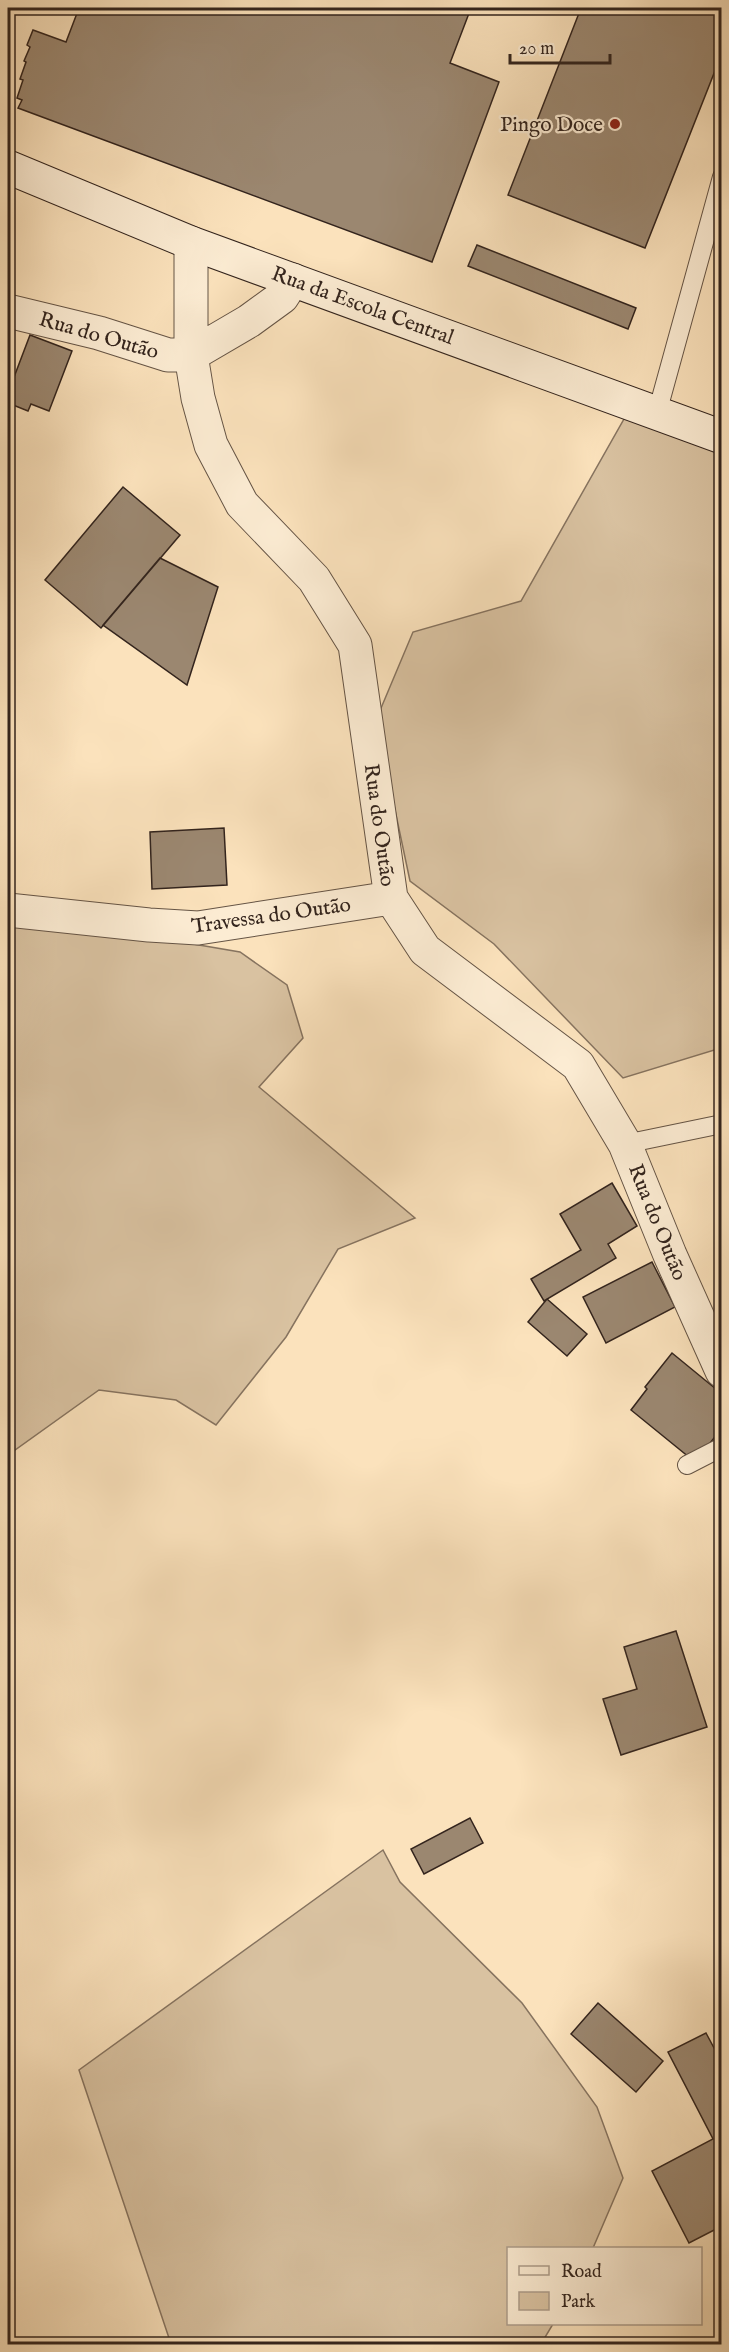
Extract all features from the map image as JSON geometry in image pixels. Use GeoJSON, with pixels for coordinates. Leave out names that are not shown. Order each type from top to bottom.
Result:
{"type":"FeatureCollection","features":[{"type":"Feature","properties":{"kind":"street","name":"Rua da Escola Central"},"geometry":{"type":"LineString","coordinates":[[8,167],[191,243],[722,437]]}},
{"type":"Feature","properties":{"kind":"street","name":"Rua do Outão"},"geometry":{"type":"LineString","coordinates":[[191,243],[191,355],[198,398],[211,445],[242,504],[314,579],[355,645],[391,897],[425,950],[578,1065],[626,1144],[670,1255],[722,1371]]}},
{"type":"Feature","properties":{"kind":"street"},"geometry":{"type":"LineString","coordinates":[[191,355],[249,321],[282,297],[293,280]]}},
{"type":"Feature","properties":{"kind":"street","name":"Rua do Outão"},"geometry":{"type":"LineString","coordinates":[[8,311],[99,333],[168,355],[191,355]]}},
{"type":"Feature","properties":{"kind":"street","name":"Travessa do Outão"},"geometry":{"type":"LineString","coordinates":[[8,910],[198,928],[391,897]]}},
{"type":"Feature","properties":{"kind":"lane"},"geometry":{"type":"LineString","coordinates":[[657,413],[722,177]]}},
{"type":"Feature","properties":{"kind":"lane"},"geometry":{"type":"LineString","coordinates":[[626,1144],[722,1124]]}},
{"type":"Feature","properties":{"kind":"lane"},"geometry":{"type":"LineString","coordinates":[[687,1465],[722,1447]]}},
{"type":"Feature","properties":{"kind":"green space"},"geometry":{"type":"Polygon","coordinates":[[[628,412],[721,450],[721,1048],[623,1078],[494,944],[410,881],[376,720],[413,632],[521,601],[628,412]]]}},
{"type":"Feature","properties":{"kind":"green space"},"geometry":{"type":"Polygon","coordinates":[[[8,917],[117,931],[240,952],[287,985],[303,1038],[259,1087],[415,1218],[338,1249],[286,1337],[216,1425],[176,1400],[99,1390],[8,1455],[8,917]]]}},
{"type":"Feature","properties":{"kind":"green space"},"geometry":{"type":"Polygon","coordinates":[[[383,1850],[400,1882],[522,2003],[597,2107],[623,2178],[593,2247],[507,2247],[507,2325],[552,2325],[541,2344],[171,2344],[79,2070],[383,1850]]]}},
{"type":"Feature","properties":{"kind":"building"},"geometry":{"type":"Polygon","coordinates":[[[79,8],[471,8],[450,63],[499,82],[432,262],[18,108],[22,100],[17,98],[23,80],[20,79],[30,47],[27,45],[33,30],[66,42],[79,8]]]}},
{"type":"Feature","properties":{"kind":"building","name":"Pingo Doce"},"geometry":{"type":"Polygon","coordinates":[[[581,8],[722,8],[722,53],[645,248],[508,195],[581,8]]]}},
{"type":"Feature","properties":{"kind":"building"},"geometry":{"type":"Polygon","coordinates":[[[477,245],[636,308],[628,329],[468,266],[477,245]]]}},
{"type":"Feature","properties":{"kind":"building"},"geometry":{"type":"Polygon","coordinates":[[[30,335],[72,351],[49,411],[31,404],[28,411],[8,403],[8,393],[30,335]]]}},
{"type":"Feature","properties":{"kind":"building"},"geometry":{"type":"Polygon","coordinates":[[[123,487],[180,535],[101,628],[45,580],[123,487]]]}},
{"type":"Feature","properties":{"kind":"building"},"geometry":{"type":"Polygon","coordinates":[[[160,558],[218,587],[187,685],[103,625],[160,558]]]}},
{"type":"Feature","properties":{"kind":"building"},"geometry":{"type":"Polygon","coordinates":[[[224,828],[227,885],[152,889],[150,832],[224,828]]]}},
{"type":"Feature","properties":{"kind":"building"},"geometry":{"type":"Polygon","coordinates":[[[612,1183],[637,1226],[608,1244],[616,1258],[544,1301],[531,1279],[581,1250],[560,1214],[612,1183]]]}},
{"type":"Feature","properties":{"kind":"building"},"geometry":{"type":"Polygon","coordinates":[[[652,1262],[675,1307],[606,1343],[583,1297],[652,1262]]]}},
{"type":"Feature","properties":{"kind":"building"},"geometry":{"type":"Polygon","coordinates":[[[547,1299],[587,1334],[567,1356],[528,1322],[547,1299]]]}},
{"type":"Feature","properties":{"kind":"building"},"geometry":{"type":"Polygon","coordinates":[[[672,1353],[722,1394],[722,1428],[695,1462],[631,1410],[647,1389],[645,1387],[672,1353]]]}},
{"type":"Feature","properties":{"kind":"building"},"geometry":{"type":"Polygon","coordinates":[[[676,1631],[707,1727],[621,1755],[603,1699],[637,1689],[624,1647],[676,1631]]]}},
{"type":"Feature","properties":{"kind":"building"},"geometry":{"type":"Polygon","coordinates":[[[470,1818],[483,1843],[424,1874],[411,1849],[470,1818]]]}},
{"type":"Feature","properties":{"kind":"building"},"geometry":{"type":"Polygon","coordinates":[[[598,2003],[663,2061],[636,2092],[571,2034],[598,2003]]]}},
{"type":"Feature","properties":{"kind":"building"},"geometry":{"type":"Polygon","coordinates":[[[706,2033],[722,2063],[722,2200],[719,2202],[722,2206],[722,2226],[689,2243],[652,2171],[713,2139],[668,2052],[706,2033]]]}},
{"type":"Feature","properties":{"kind":"place","name":"Pingo Doce"},"geometry":{"type":"Point","coordinates":[615,124]}}]}
